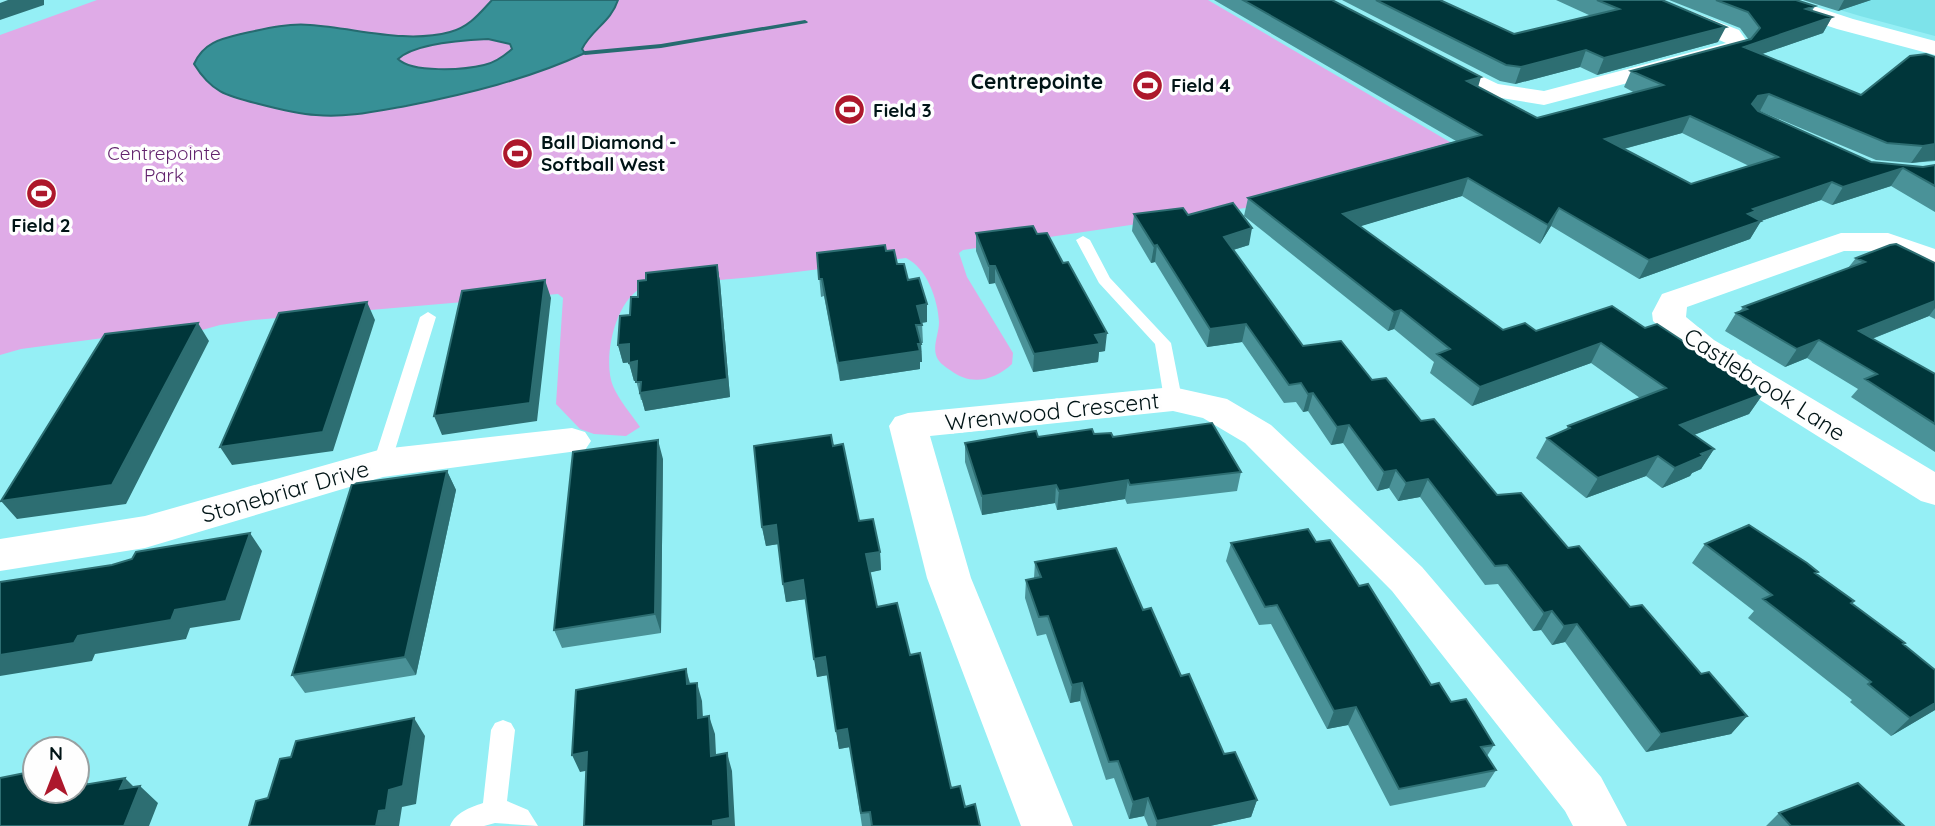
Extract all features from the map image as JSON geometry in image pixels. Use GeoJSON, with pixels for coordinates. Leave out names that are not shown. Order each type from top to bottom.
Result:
{"type":"FeatureCollection","features":[{"type":"Feature","properties":{"kind":"street"},"geometry":{"type":"LineString","coordinates":[[1418,52],[1492,90],[1544,98],[1734,48],[1738,44],[1731,35],[1643,0]]}},
{"type":"Feature","properties":{"kind":"street"},"geometry":{"type":"LineString","coordinates":[[1773,0],[1845,24],[1935,48]]}},
{"type":"Feature","properties":{"kind":"street","name":"Castlebrook Lane"},"geometry":{"type":"LineString","coordinates":[[1935,260],[1888,242],[1840,242],[1673,302],[1668,313],[1670,321],[1702,348],[1935,491]]}},
{"type":"Feature","properties":{"kind":"street","name":"Wrenwood Crescent"},"geometry":{"type":"LineString","coordinates":[[1048,826],[949,578],[908,426],[1173,399],[1214,408],[1258,434],[1407,579],[1583,794],[1601,826]]}},
{"type":"Feature","properties":{"kind":"street","name":"Stonebriar Drive"},"geometry":{"type":"LineString","coordinates":[[0,555],[145,532],[382,463],[572,441]]}},
{"type":"Feature","properties":{"kind":"lane"},"geometry":{"type":"LineString","coordinates":[[1083,240],[1104,279],[1163,343],[1173,399]]}},
{"type":"Feature","properties":{"kind":"lane"},"geometry":{"type":"LineString","coordinates":[[382,463],[428,317]]}},
{"type":"Feature","properties":{"kind":"lane"},"geometry":{"type":"LineString","coordinates":[[494,811],[503,730]]}},
{"type":"Feature","properties":{"kind":"lane"},"geometry":{"type":"LineString","coordinates":[[463,826],[494,811],[517,816],[525,826]]}},
{"type":"Feature","properties":{"kind":"shaded area"},"geometry":{"type":"Polygon","coordinates":[[[492,0],[618,0],[611,14],[586,42],[582,49],[585,53],[542,71],[497,85],[373,112],[327,116],[288,111],[248,101],[221,92],[207,81],[194,64],[202,51],[219,40],[267,28],[301,25],[398,36],[450,32],[463,27],[492,0]],[[488,39],[454,42],[416,49],[398,59],[415,67],[475,67],[502,57],[512,49],[510,44],[488,39]]]}},
{"type":"Feature","properties":{"kind":"shaded area"},"geometry":{"type":"Polygon","coordinates":[[[1807,0],[1935,0],[1935,36],[1860,16],[1807,0]]]}},
{"type":"Feature","properties":{"kind":"green space","name":"Centrepointe Park"},"geometry":{"type":"Polygon","coordinates":[[[97,0],[1208,0],[1455,145],[1245,208],[963,250],[959,253],[967,277],[1013,353],[1012,364],[990,378],[966,378],[938,360],[935,347],[939,322],[934,295],[920,269],[906,258],[753,277],[645,286],[626,303],[619,316],[610,346],[609,361],[613,386],[640,427],[626,436],[594,434],[580,429],[556,404],[563,298],[558,294],[253,320],[220,325],[184,335],[118,336],[21,349],[0,355],[0,35],[97,0]]]}},
{"type":"Feature","properties":{"kind":"building"},"geometry":{"type":"Polygon","coordinates":[[[1243,0],[1332,0],[1481,77],[1467,81],[1537,118],[1663,85],[1631,71],[1751,39],[1760,28],[1748,12],[1716,0],[1796,0],[1815,6],[1806,9],[1832,17],[1744,47],[1861,95],[1910,56],[1926,54],[1935,57],[1935,144],[1923,146],[1887,143],[1769,94],[1758,96],[1752,104],[1758,111],[1871,162],[1923,167],[1935,165],[1935,186],[1903,168],[1843,187],[1832,182],[1753,209],[1756,211],[1748,214],[1761,221],[1649,260],[1559,208],[1548,225],[1468,178],[1343,214],[1503,330],[1525,323],[1536,331],[1612,306],[1645,328],[1657,324],[1763,394],[1680,425],[1714,449],[1675,468],[1658,456],[1598,478],[1547,438],[1570,428],[1568,426],[1666,388],[1601,343],[1480,387],[1437,354],[1450,349],[1401,310],[1394,312],[1248,198],[1481,135],[1243,0]],[[1690,116],[1605,139],[1691,184],[1778,157],[1690,116]]]}},
{"type":"Feature","properties":{"kind":"building"},"geometry":{"type":"Polygon","coordinates":[[[1376,0],[1440,0],[1514,34],[1619,9],[1597,0],[1662,0],[1726,27],[1604,58],[1586,50],[1521,67],[1506,65],[1376,0]]]}},
{"type":"Feature","properties":{"kind":"building"},"geometry":{"type":"Polygon","coordinates":[[[1233,203],[1252,228],[1224,237],[1303,346],[1341,341],[1372,380],[1386,378],[1421,421],[1434,419],[1497,495],[1521,493],[1568,548],[1579,546],[1630,607],[1642,605],[1701,674],[1709,672],[1747,716],[1661,734],[1577,624],[1564,626],[1552,611],[1544,613],[1507,565],[1495,566],[1428,479],[1406,483],[1396,470],[1384,472],[1349,425],[1337,427],[1313,393],[1308,394],[1301,383],[1289,385],[1246,324],[1210,329],[1134,214],[1183,208],[1188,215],[1233,203]]]}},
{"type":"Feature","properties":{"kind":"building"},"geometry":{"type":"Polygon","coordinates":[[[1033,226],[1037,234],[1047,233],[1063,263],[1068,262],[1107,333],[1095,335],[1100,344],[1034,354],[995,266],[989,266],[976,233],[1033,226]]]}},
{"type":"Feature","properties":{"kind":"building"},"geometry":{"type":"Polygon","coordinates":[[[1896,244],[1935,263],[1935,301],[1859,331],[1935,374],[1935,424],[1865,379],[1877,374],[1819,340],[1797,349],[1736,313],[1747,309],[1743,307],[1865,262],[1856,258],[1896,244]]]}},
{"type":"Feature","properties":{"kind":"building"},"geometry":{"type":"Polygon","coordinates":[[[885,245],[886,251],[894,250],[897,264],[904,264],[908,280],[919,278],[927,304],[917,306],[922,325],[916,325],[920,351],[838,363],[822,279],[819,279],[817,253],[885,245]]]}},
{"type":"Feature","properties":{"kind":"building"},"geometry":{"type":"Polygon","coordinates":[[[717,265],[727,379],[640,393],[641,382],[636,382],[637,361],[629,363],[629,344],[618,345],[620,316],[630,315],[631,297],[638,297],[638,281],[646,280],[646,273],[717,265]]]}},
{"type":"Feature","properties":{"kind":"building"},"geometry":{"type":"Polygon","coordinates":[[[545,280],[530,403],[434,416],[462,291],[545,280]]]}},
{"type":"Feature","properties":{"kind":"building"},"geometry":{"type":"Polygon","coordinates":[[[367,302],[323,432],[220,447],[279,313],[367,302]]]}},
{"type":"Feature","properties":{"kind":"building"},"geometry":{"type":"Polygon","coordinates":[[[198,323],[112,485],[1,501],[105,334],[198,323]]]}},
{"type":"Feature","properties":{"kind":"building"},"geometry":{"type":"Polygon","coordinates":[[[1212,423],[1241,472],[1130,485],[1128,480],[1059,491],[1056,485],[982,496],[965,443],[1036,431],[1038,437],[1092,429],[1094,434],[1111,433],[1113,437],[1212,423]]]}},
{"type":"Feature","properties":{"kind":"building"},"geometry":{"type":"Polygon","coordinates":[[[831,435],[833,446],[843,444],[859,521],[873,519],[880,552],[866,554],[877,607],[897,603],[910,655],[920,653],[951,788],[960,786],[965,807],[975,804],[980,826],[872,826],[870,812],[861,813],[847,729],[836,731],[825,657],[814,659],[803,580],[783,584],[776,525],[762,527],[754,446],[831,435]]]}},
{"type":"Feature","properties":{"kind":"building"},"geometry":{"type":"Polygon","coordinates":[[[658,440],[655,614],[554,630],[573,452],[658,440]]]}},
{"type":"Feature","properties":{"kind":"building"},"geometry":{"type":"Polygon","coordinates":[[[447,471],[405,657],[292,675],[352,484],[447,471]]]}},
{"type":"Feature","properties":{"kind":"building"},"geometry":{"type":"Polygon","coordinates":[[[1749,525],[1807,563],[1818,572],[1815,573],[1854,601],[1851,603],[1905,643],[1903,644],[1935,670],[1935,703],[1910,718],[1868,684],[1871,682],[1763,599],[1772,595],[1705,544],[1749,525]]]}},
{"type":"Feature","properties":{"kind":"building"},"geometry":{"type":"Polygon","coordinates":[[[1308,529],[1316,542],[1330,540],[1359,586],[1368,584],[1431,685],[1439,683],[1451,702],[1466,699],[1494,745],[1481,747],[1496,770],[1399,789],[1356,707],[1334,711],[1277,605],[1265,607],[1231,543],[1308,529]]]}},
{"type":"Feature","properties":{"kind":"building"},"geometry":{"type":"Polygon","coordinates":[[[250,533],[226,601],[175,610],[171,620],[78,636],[74,643],[0,655],[0,582],[112,565],[132,559],[136,552],[250,533]]]}},
{"type":"Feature","properties":{"kind":"building"},"geometry":{"type":"Polygon","coordinates":[[[1116,548],[1143,610],[1151,608],[1181,676],[1189,674],[1224,754],[1235,752],[1257,800],[1157,821],[1148,798],[1133,802],[1118,761],[1109,762],[1082,683],[1072,685],[1048,616],[1039,617],[1026,580],[1041,577],[1035,562],[1116,548]]]}},
{"type":"Feature","properties":{"kind":"building"},"geometry":{"type":"Polygon","coordinates":[[[686,669],[687,684],[697,683],[698,718],[709,716],[711,756],[727,753],[730,818],[713,821],[713,826],[584,826],[587,752],[572,755],[576,690],[686,669]]]}},
{"type":"Feature","properties":{"kind":"building"},"geometry":{"type":"Polygon","coordinates":[[[414,718],[403,786],[389,790],[386,810],[379,811],[376,826],[249,826],[256,801],[268,798],[280,759],[291,757],[296,741],[414,718]]]}},
{"type":"Feature","properties":{"kind":"building"},"geometry":{"type":"Polygon","coordinates":[[[21,774],[21,805],[91,805],[91,784],[125,778],[120,789],[140,786],[124,826],[0,826],[0,778],[21,774]]]}},
{"type":"Feature","properties":{"kind":"building"},"geometry":{"type":"Polygon","coordinates":[[[1858,783],[1904,826],[1791,826],[1779,813],[1858,783]]]}},
{"type":"Feature","properties":{"kind":"waterway"},"geometry":{"type":"LineString","coordinates":[[585,53],[661,46],[805,22]]}},
{"type":"Feature","properties":{"kind":"place","name":"Field 4"},"geometry":{"type":"Point","coordinates":[1148,85]}},
{"type":"Feature","properties":{"kind":"place","name":"Field 3"},"geometry":{"type":"Point","coordinates":[850,110]}},
{"type":"Feature","properties":{"kind":"place","name":"Ball Diamond - Softball West"},"geometry":{"type":"Point","coordinates":[518,153]}},
{"type":"Feature","properties":{"kind":"place","name":"Field 2"},"geometry":{"type":"Point","coordinates":[41,194]}},
{"type":"Feature","properties":{"kind":"district","name":"Centrepointe"},"geometry":{"type":"Point","coordinates":[1037,81]}}]}
